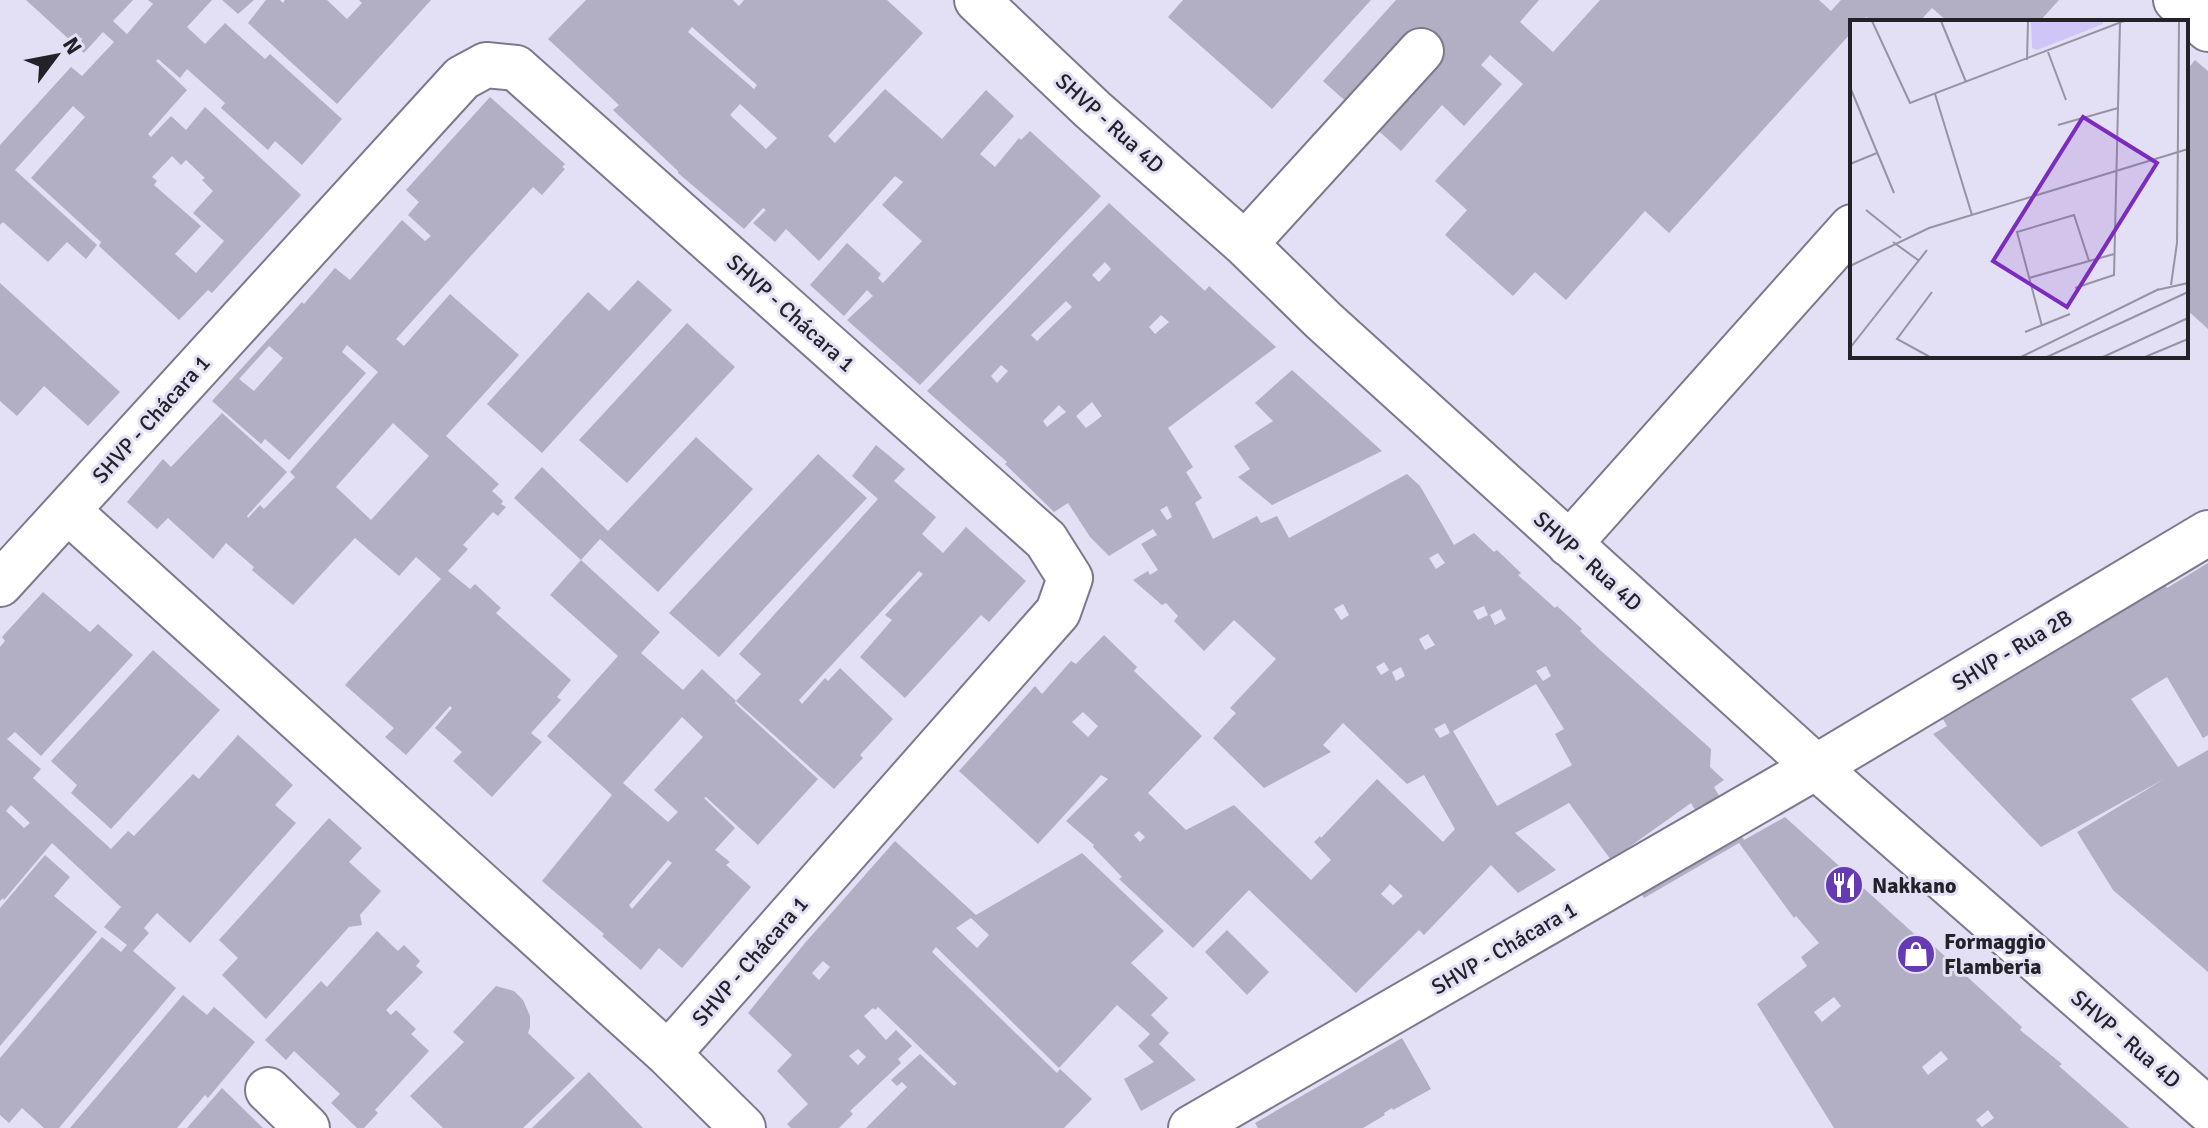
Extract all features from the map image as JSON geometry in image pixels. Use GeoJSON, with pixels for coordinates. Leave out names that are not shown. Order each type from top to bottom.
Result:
{"type":"FeatureCollection","features":[{"type":"Feature","properties":{"kind":"street","name":"SHVP - Rua 4D"},"geometry":{"type":"LineString","coordinates":[[977,0],[1093,110],[1245,244],[1324,321],[1816,767],[2208,1110]]}},
{"type":"Feature","properties":{"kind":"street"},"geometry":{"type":"LineString","coordinates":[[2176,0],[2208,29]]}},
{"type":"Feature","properties":{"kind":"street"},"geometry":{"type":"LineString","coordinates":[[1245,244],[1421,51]]}},
{"type":"Feature","properties":{"kind":"street","name":"SHVP - Chácara 1"},"geometry":{"type":"LineString","coordinates":[[0,584],[462,78],[486,65],[516,68],[1046,540],[1070,578],[1058,612],[668,1054]]}},
{"type":"Feature","properties":{"kind":"street"},"geometry":{"type":"LineString","coordinates":[[1569,544],[1850,229]]}},
{"type":"Feature","properties":{"kind":"street"},"geometry":{"type":"LineString","coordinates":[[68,511],[668,1054],[743,1128]]}},
{"type":"Feature","properties":{"kind":"street","name":"SHVP - Rua 2B"},"geometry":{"type":"LineString","coordinates":[[1816,767],[2208,533]]}},
{"type":"Feature","properties":{"kind":"street","name":"SHVP - Chácara 1"},"geometry":{"type":"LineString","coordinates":[[1191,1128],[1816,767]]}},
{"type":"Feature","properties":{"kind":"street"},"geometry":{"type":"LineString","coordinates":[[268,1090],[307,1128]]}},
{"type":"Feature","properties":{"kind":"building"},"geometry":{"type":"Polygon","coordinates":[[[26,0],[133,0],[113,21],[127,34],[153,4],[148,0],[212,0],[187,27],[205,44],[225,23],[265,59],[270,54],[342,119],[302,165],[275,141],[268,150],[221,108],[225,103],[187,69],[180,78],[158,59],[156,61],[187,90],[148,134],[151,137],[171,116],[186,130],[205,107],[301,195],[212,293],[208,290],[179,320],[31,178],[85,117],[73,106],[15,170],[97,245],[86,259],[67,242],[48,262],[3,222],[0,225],[0,145],[71,67],[82,76],[114,42],[103,32],[84,53],[26,0]],[[172,156],[152,177],[157,181],[154,185],[201,226],[175,254],[196,273],[224,241],[193,213],[213,191],[202,180],[205,178],[186,160],[181,165],[172,156]]]}},
{"type":"Feature","properties":{"kind":"building"},"geometry":{"type":"Polygon","coordinates":[[[222,0],[254,0],[238,14],[222,0]]]}},
{"type":"Feature","properties":{"kind":"building"},"geometry":{"type":"Polygon","coordinates":[[[266,0],[280,0],[283,3],[285,0],[327,0],[347,19],[362,3],[359,0],[431,0],[337,104],[248,23],[266,0]]]}},
{"type":"Feature","properties":{"kind":"building"},"geometry":{"type":"Polygon","coordinates":[[[586,0],[733,0],[739,6],[744,0],[887,0],[923,33],[828,136],[835,143],[885,89],[942,139],[986,90],[1014,116],[980,154],[995,167],[1019,138],[1021,140],[1030,131],[1101,196],[920,385],[847,320],[873,296],[867,290],[844,316],[810,285],[847,243],[881,274],[878,278],[883,283],[922,241],[882,205],[903,182],[895,176],[819,261],[786,229],[775,242],[753,223],[766,210],[763,208],[744,229],[678,173],[613,110],[619,105],[548,39],[586,0]],[[692,27],[688,32],[754,89],[757,85],[692,27]],[[740,104],[730,115],[766,149],[777,138],[740,104]]]}},
{"type":"Feature","properties":{"kind":"building"},"geometry":{"type":"Polygon","coordinates":[[[1183,0],[1371,0],[1272,109],[1168,17],[1183,0]]]}},
{"type":"Feature","properties":{"kind":"building"},"geometry":{"type":"Polygon","coordinates":[[[1396,0],[1539,0],[1520,22],[1553,52],[1600,0],[1819,0],[1831,11],[1841,0],[2059,0],[2041,20],[1946,20],[1932,8],[1921,20],[1869,20],[1866,17],[1850,20],[1850,34],[1669,233],[1645,211],[1566,300],[1535,272],[1513,296],[1445,235],[1467,210],[1435,181],[1523,84],[1490,55],[1481,65],[1502,84],[1464,126],[1442,105],[1401,151],[1323,81],[1396,0]]]}},
{"type":"Feature","properties":{"kind":"building"},"geometry":{"type":"Polygon","coordinates":[[[2195,60],[2208,71],[2208,329],[2188,311],[2188,69],[2195,60]]]}},
{"type":"Feature","properties":{"kind":"building"},"geometry":{"type":"Polygon","coordinates":[[[490,97],[565,164],[562,167],[565,169],[542,195],[533,187],[396,339],[404,346],[450,294],[519,355],[446,436],[499,484],[492,491],[506,507],[498,516],[493,512],[463,545],[468,549],[448,571],[470,589],[475,584],[501,608],[496,613],[571,680],[557,697],[561,700],[531,733],[542,742],[492,797],[453,761],[462,752],[435,728],[452,708],[450,706],[406,755],[385,737],[394,728],[345,685],[441,579],[416,557],[399,576],[355,538],[293,605],[226,543],[213,559],[168,518],[157,529],[127,502],[163,459],[171,467],[222,413],[287,472],[248,518],[260,505],[264,509],[295,477],[290,472],[378,372],[347,345],[342,352],[366,373],[289,460],[265,439],[261,444],[212,401],[335,268],[350,280],[402,220],[425,241],[431,236],[408,215],[419,202],[406,190],[490,97]],[[269,346],[239,379],[254,391],[283,358],[269,346]],[[393,423],[336,487],[371,520],[429,456],[393,423]]]}},
{"type":"Feature","properties":{"kind":"building"},"geometry":{"type":"Polygon","coordinates":[[[1109,203],[1205,291],[1209,286],[1276,347],[1168,428],[1193,467],[1186,472],[1202,498],[1195,503],[1213,539],[1257,516],[1261,523],[1277,516],[1289,538],[1407,474],[1420,486],[1454,545],[1474,533],[1494,552],[1497,550],[1521,573],[1518,575],[1555,608],[1557,606],[1599,649],[1711,749],[1710,767],[1724,780],[1714,787],[1744,840],[1785,817],[1922,941],[1925,938],[2022,1027],[2020,1030],[2062,1064],[2059,1066],[2129,1128],[1834,1128],[1757,1004],[1807,966],[1801,957],[1819,943],[1796,916],[1794,918],[1739,843],[1644,898],[1632,877],[1707,831],[1691,803],[1611,860],[1569,803],[1515,833],[1556,870],[1518,893],[1491,865],[1424,935],[1419,930],[1356,993],[1249,890],[1193,948],[1119,879],[1122,877],[1094,845],[1066,821],[1108,779],[1101,775],[1038,844],[959,771],[1035,686],[1042,694],[1071,661],[1076,664],[1104,635],[1137,667],[1134,671],[1202,736],[1148,793],[1186,830],[1234,805],[1311,880],[1331,860],[1314,842],[1377,779],[1443,842],[1455,829],[1424,775],[1407,784],[1343,723],[1323,745],[1331,752],[1264,788],[1213,738],[1236,713],[1230,708],[1276,659],[1234,620],[1204,651],[1174,621],[1178,616],[1166,603],[1162,605],[1133,580],[1148,571],[1150,575],[1158,570],[1141,544],[1157,535],[1153,529],[1109,556],[1090,537],[1068,503],[1054,512],[1005,464],[1007,462],[927,391],[1109,203]],[[1105,262],[1092,275],[1099,282],[1111,269],[1105,262]],[[1066,301],[1031,335],[1037,341],[1072,307],[1066,301]],[[1161,315],[1149,327],[1155,334],[1169,322],[1161,315]],[[1001,365],[991,376],[997,383],[1008,371],[1001,365]],[[1092,402],[1076,416],[1086,428],[1102,416],[1092,402]],[[1059,405],[1043,421],[1047,427],[1066,412],[1059,405]],[[1167,506],[1160,510],[1167,520],[1172,517],[1167,506]],[[1438,553],[1429,558],[1436,569],[1445,563],[1438,553]],[[1343,604],[1334,609],[1341,620],[1349,615],[1343,604]],[[1484,606],[1473,611],[1478,620],[1488,615],[1484,606]],[[1501,609],[1490,615],[1495,625],[1506,619],[1501,609]],[[1428,634],[1419,639],[1425,650],[1435,645],[1428,634]],[[1384,662],[1376,667],[1381,675],[1389,670],[1384,662]],[[1546,666],[1536,671],[1543,681],[1551,676],[1546,666]],[[1401,667],[1392,672],[1396,681],[1405,676],[1401,667]],[[1536,684],[1453,731],[1497,806],[1572,765],[1555,734],[1564,729],[1536,684]],[[1083,712],[1072,722],[1088,737],[1098,726],[1083,712]],[[1445,723],[1434,729],[1440,738],[1450,733],[1445,723]],[[1139,831],[1134,835],[1140,842],[1145,837],[1139,831]],[[1390,884],[1381,894],[1393,905],[1403,896],[1390,884]],[[1834,997],[1814,1012],[1822,1022],[1841,1006],[1834,997]],[[1941,1051],[1922,1067],[1928,1075],[1948,1059],[1941,1051]],[[1988,1110],[1976,1120],[1982,1127],[1994,1118],[1988,1110]]]}},
{"type":"Feature","properties":{"kind":"building"},"geometry":{"type":"Polygon","coordinates":[[[638,280],[672,310],[542,453],[487,404],[588,292],[609,311],[638,280]]]}},
{"type":"Feature","properties":{"kind":"building"},"geometry":{"type":"Polygon","coordinates":[[[0,283],[120,392],[88,426],[44,386],[17,416],[0,401],[0,283]]]}},
{"type":"Feature","properties":{"kind":"building"},"geometry":{"type":"Polygon","coordinates":[[[687,323],[735,367],[627,483],[579,440],[687,323]]]}},
{"type":"Feature","properties":{"kind":"building"},"geometry":{"type":"Polygon","coordinates":[[[1292,370],[1382,451],[1272,505],[1238,477],[1250,469],[1234,446],[1273,421],[1255,403],[1292,370]]]}},
{"type":"Feature","properties":{"kind":"building"},"geometry":{"type":"Polygon","coordinates":[[[696,437],[753,489],[658,592],[600,539],[581,560],[514,498],[542,467],[608,531],[696,437]]]}},
{"type":"Feature","properties":{"kind":"building"},"geometry":{"type":"Polygon","coordinates":[[[876,445],[905,469],[894,481],[936,517],[922,534],[943,553],[966,527],[1026,581],[989,622],[981,615],[905,698],[860,657],[892,620],[885,615],[923,574],[919,571],[799,700],[802,704],[825,678],[828,681],[840,668],[893,719],[834,789],[736,701],[761,674],[739,654],[878,499],[852,476],[876,445]]]}},
{"type":"Feature","properties":{"kind":"building"},"geometry":{"type":"Polygon","coordinates":[[[818,454],[867,498],[719,657],[669,613],[818,454]]]}},
{"type":"Feature","properties":{"kind":"building"},"geometry":{"type":"Polygon","coordinates":[[[581,560],[660,632],[641,653],[683,690],[702,669],[818,779],[758,845],[704,798],[735,828],[715,850],[730,862],[726,865],[751,887],[682,968],[659,948],[641,970],[542,881],[612,795],[547,736],[618,656],[550,595],[581,560]],[[682,717],[623,783],[668,822],[678,812],[654,790],[703,737],[682,717]],[[668,860],[629,905],[632,909],[672,863],[668,860]]]}},
{"type":"Feature","properties":{"kind":"building"},"geometry":{"type":"Polygon","coordinates":[[[2208,563],[2208,735],[2203,738],[2167,677],[2131,699],[2178,767],[2208,750],[2208,972],[2113,890],[2077,832],[2164,779],[2041,847],[1933,734],[1947,726],[1943,719],[2068,644],[2063,636],[2162,580],[2167,588],[2208,563]]]}},
{"type":"Feature","properties":{"kind":"building"},"geometry":{"type":"Polygon","coordinates":[[[43,592],[90,632],[98,624],[133,655],[41,756],[15,732],[7,739],[41,769],[33,778],[111,849],[128,831],[134,836],[193,774],[199,779],[238,735],[293,785],[275,805],[296,823],[190,943],[157,913],[144,928],[149,933],[133,951],[176,988],[59,1128],[44,1128],[22,1108],[9,1123],[0,1115],[0,1058],[102,937],[121,952],[127,945],[104,927],[121,907],[52,843],[0,901],[0,647],[5,641],[2,637],[43,592]],[[11,805],[6,811],[24,828],[30,823],[11,805]]]}},
{"type":"Feature","properties":{"kind":"building"},"geometry":{"type":"Polygon","coordinates":[[[153,650],[220,710],[111,829],[71,793],[77,785],[51,761],[153,650]]]}},
{"type":"Feature","properties":{"kind":"building"},"geometry":{"type":"Polygon","coordinates":[[[329,818],[362,848],[349,862],[381,891],[360,915],[362,925],[349,927],[266,1019],[222,975],[238,958],[219,940],[329,818]]]}},
{"type":"Feature","properties":{"kind":"building"},"geometry":{"type":"Polygon","coordinates":[[[895,841],[976,915],[1082,853],[1164,931],[1131,963],[1168,998],[1151,1015],[1169,1033],[1159,1044],[1196,1080],[1141,1111],[1124,1079],[1154,1062],[1138,1046],[1150,1034],[1117,1005],[1059,1068],[936,947],[932,952],[1057,1073],[1060,1069],[1092,1099],[1064,1128],[866,1128],[907,1087],[902,1082],[897,1086],[891,1080],[920,1054],[954,1086],[957,1083],[878,1007],[864,1016],[886,1040],[896,1030],[912,1046],[898,1059],[901,1063],[850,1111],[853,1114],[839,1128],[791,1128],[787,1124],[808,1104],[777,1071],[792,1055],[748,1013],[895,841]],[[971,918],[956,928],[977,948],[989,935],[971,918]],[[823,961],[812,973],[819,980],[830,967],[823,961]],[[858,1049],[849,1056],[858,1065],[866,1057],[858,1049]]]}},
{"type":"Feature","properties":{"kind":"building"},"geometry":{"type":"Polygon","coordinates":[[[45,855],[70,877],[54,896],[97,932],[0,1046],[0,908],[45,855]]]}},
{"type":"Feature","properties":{"kind":"building"},"geometry":{"type":"Polygon","coordinates":[[[1227,930],[1269,972],[1247,995],[1205,952],[1227,930]]]}},
{"type":"Feature","properties":{"kind":"building"},"geometry":{"type":"Polygon","coordinates":[[[377,931],[398,951],[404,945],[420,961],[416,966],[423,972],[386,1010],[391,1015],[396,1010],[416,1029],[411,1034],[429,1051],[375,1110],[378,1113],[364,1128],[357,1128],[331,1103],[340,1094],[294,1051],[286,1060],[265,1040],[321,981],[327,987],[377,931]]]}},
{"type":"Feature","properties":{"kind":"building"},"geometry":{"type":"Polygon","coordinates":[[[496,986],[514,991],[523,1000],[530,1016],[528,1033],[575,1078],[523,1128],[443,1128],[410,1096],[464,1042],[453,1032],[496,986]]]}},
{"type":"Feature","properties":{"kind":"building"},"geometry":{"type":"Polygon","coordinates":[[[183,995],[207,1015],[214,1007],[255,1042],[208,1098],[205,1095],[177,1128],[70,1128],[183,995]]]}},
{"type":"Feature","properties":{"kind":"building"},"geometry":{"type":"Polygon","coordinates":[[[1402,1038],[1431,1089],[1392,1108],[1363,1128],[1258,1128],[1255,1123],[1402,1038]]]}},
{"type":"Feature","properties":{"kind":"building"},"geometry":{"type":"Polygon","coordinates":[[[589,1072],[643,1128],[532,1128],[589,1072]]]}},
{"type":"Feature","properties":{"kind":"building"},"geometry":{"type":"Polygon","coordinates":[[[222,1088],[263,1128],[187,1128],[222,1088]]]}},
{"type":"Feature","properties":{"kind":"place","name":"Nakkano"},"geometry":{"type":"Point","coordinates":[1844,885]}},
{"type":"Feature","properties":{"kind":"place","name":"Formaggio Flamberia"},"geometry":{"type":"Point","coordinates":[1916,954]}}]}
